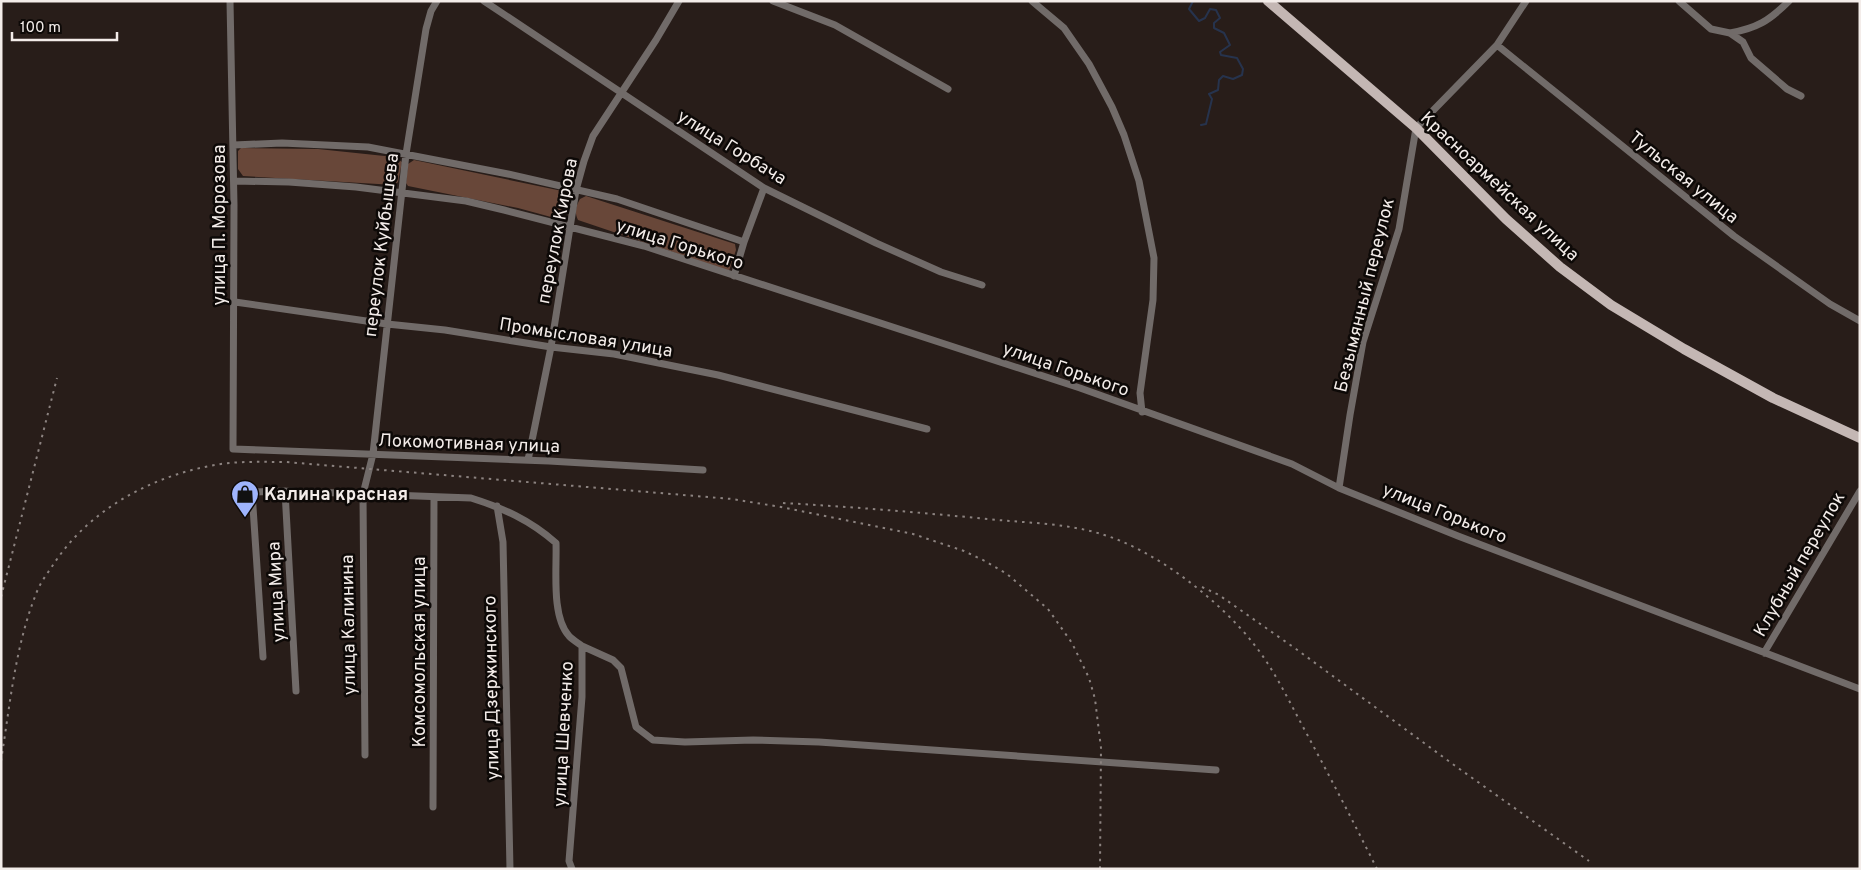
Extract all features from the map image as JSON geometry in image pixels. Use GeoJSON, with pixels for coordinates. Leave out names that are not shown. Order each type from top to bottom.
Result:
{"type":"FeatureCollection","features":[{"type":"Feature","properties":{"kind":"main road","name":"Красноармейская улица"},"geometry":{"type":"LineString","coordinates":[[1268,1],[1416,128],[1506,219],[1560,267],[1611,305],[1684,349],[1773,398],[1860,438]]}},
{"type":"Feature","properties":{"kind":"street","name":"улица П. Морозова"},"geometry":{"type":"LineString","coordinates":[[230,1],[234,145],[235,302],[233,449]]}},
{"type":"Feature","properties":{"kind":"street","name":"переулок Куйбышева"},"geometry":{"type":"LineString","coordinates":[[363,494],[374,454],[406,154],[426,29],[430,11],[437,1]]}},
{"type":"Feature","properties":{"kind":"street","name":"переулок Кирова"},"geometry":{"type":"LineString","coordinates":[[528,460],[551,347],[576,190],[592,136],[656,40],[679,1]]}},
{"type":"Feature","properties":{"kind":"street"},"geometry":{"type":"LineString","coordinates":[[773,1],[835,25],[948,88]]}},
{"type":"Feature","properties":{"kind":"street"},"geometry":{"type":"LineString","coordinates":[[1032,1],[1064,28],[1089,64],[1112,107],[1139,181],[1154,258],[1153,300],[1140,393],[1142,412]]}},
{"type":"Feature","properties":{"kind":"street"},"geometry":{"type":"LineString","coordinates":[[1416,128],[1497,45],[1526,1]]}},
{"type":"Feature","properties":{"kind":"street"},"geometry":{"type":"LineString","coordinates":[[1679,1],[1711,28],[1730,33],[1743,42],[1751,58],[1787,89],[1801,96]]}},
{"type":"Feature","properties":{"kind":"street"},"geometry":{"type":"LineString","coordinates":[[1730,33],[1752,29],[1777,13],[1789,1]]}},
{"type":"Feature","properties":{"kind":"street","name":"улица Горбача"},"geometry":{"type":"LineString","coordinates":[[486,2],[764,188],[876,243],[941,272],[982,285]]}},
{"type":"Feature","properties":{"kind":"street","name":"Тульская улица"},"geometry":{"type":"LineString","coordinates":[[1497,45],[1734,236],[1830,304],[1860,321]]}},
{"type":"Feature","properties":{"kind":"street","name":"Безымянный переулок"},"geometry":{"type":"LineString","coordinates":[[1339,488],[1363,342],[1399,229],[1416,128]]}},
{"type":"Feature","properties":{"kind":"street"},"geometry":{"type":"LineString","coordinates":[[234,145],[282,143],[368,147],[406,154],[508,174],[617,199],[744,242]]}},
{"type":"Feature","properties":{"kind":"street","name":"улица Горького"},"geometry":{"type":"LineString","coordinates":[[234,181],[312,183],[403,192],[466,201],[644,246],[1080,388],[1142,412],[1208,433],[1292,464],[1339,488],[1458,536],[1860,689]]}},
{"type":"Feature","properties":{"kind":"street"},"geometry":{"type":"LineString","coordinates":[[734,276],[744,242],[764,188]]}},
{"type":"Feature","properties":{"kind":"street","name":"Промысловая улица"},"geometry":{"type":"LineString","coordinates":[[235,302],[387,324],[445,330],[551,347],[614,354],[718,375],[927,429]]}},
{"type":"Feature","properties":{"kind":"street","name":"Локомотивная улица"},"geometry":{"type":"LineString","coordinates":[[233,449],[528,460],[704,470]]}},
{"type":"Feature","properties":{"kind":"street","name":"улица Шевченко"},"geometry":{"type":"LineString","coordinates":[[262,657],[252,492],[286,491],[471,498],[496,506],[538,528],[556,543],[557,599],[560,621],[569,636],[582,646],[582,697],[569,861],[572,869]]}},
{"type":"Feature","properties":{"kind":"street","name":"улица Мира"},"geometry":{"type":"LineString","coordinates":[[286,491],[296,691]]}},
{"type":"Feature","properties":{"kind":"street","name":"Клубный переулок"},"geometry":{"type":"LineString","coordinates":[[1764,652],[1860,491]]}},
{"type":"Feature","properties":{"kind":"street","name":"улица Калинина"},"geometry":{"type":"LineString","coordinates":[[363,494],[365,755]]}},
{"type":"Feature","properties":{"kind":"street","name":"Комсомольская улица"},"geometry":{"type":"LineString","coordinates":[[433,807],[434,497]]}},
{"type":"Feature","properties":{"kind":"street","name":"улица Дзержинского"},"geometry":{"type":"LineString","coordinates":[[496,506],[503,542],[510,869]]}},
{"type":"Feature","properties":{"kind":"street"},"geometry":{"type":"LineString","coordinates":[[582,646],[613,660],[621,668],[636,727],[653,740],[685,742],[753,740],[819,742],[1216,770]]}},
{"type":"Feature","properties":{"kind":"shaded area"},"geometry":{"type":"Polygon","coordinates":[[[241,148],[318,149],[394,157],[402,162],[398,182],[395,185],[243,176],[238,169],[238,151],[241,148]]]}},
{"type":"Feature","properties":{"kind":"shaded area"},"geometry":{"type":"Polygon","coordinates":[[[414,160],[567,192],[562,220],[518,208],[408,186],[406,183],[408,164],[414,160]]]}},
{"type":"Feature","properties":{"kind":"shaded area"},"geometry":{"type":"Polygon","coordinates":[[[586,196],[735,244],[736,250],[729,271],[578,220],[576,214],[577,207],[580,199],[586,196]]]}},
{"type":"Feature","properties":{"kind":"waterway"},"geometry":{"type":"LineString","coordinates":[[1193,1],[1189,9],[1199,21],[1205,18],[1210,9],[1216,10],[1220,18],[1214,23],[1214,28],[1224,33],[1230,45],[1220,52],[1221,55],[1237,58],[1243,69],[1242,75],[1233,79],[1223,76],[1219,80],[1218,90],[1209,94],[1212,99],[1206,124],[1201,125]]}},
{"type":"Feature","properties":{"kind":"railway"},"geometry":{"type":"LineString","coordinates":[[1,597],[57,378]]}},
{"type":"Feature","properties":{"kind":"railway"},"geometry":{"type":"LineString","coordinates":[[1,761],[18,655],[29,614],[42,582],[68,545],[105,511],[126,497],[172,476],[221,464],[286,462],[732,499],[913,534],[964,551],[1007,574],[1048,609],[1072,643],[1089,678],[1095,699],[1101,748],[1100,869]]}},
{"type":"Feature","properties":{"kind":"railway"},"geometry":{"type":"LineString","coordinates":[[783,503],[1050,524],[1101,534],[1142,551],[1184,578],[1204,594],[1253,643],[1285,693],[1377,869]]}},
{"type":"Feature","properties":{"kind":"railway"},"geometry":{"type":"LineString","coordinates":[[1202,587],[1219,595],[1296,649],[1589,861]]}},
{"type":"Feature","properties":{"kind":"place","name":"Калина красная"},"geometry":{"type":"Point","coordinates":[245,518]}}]}
